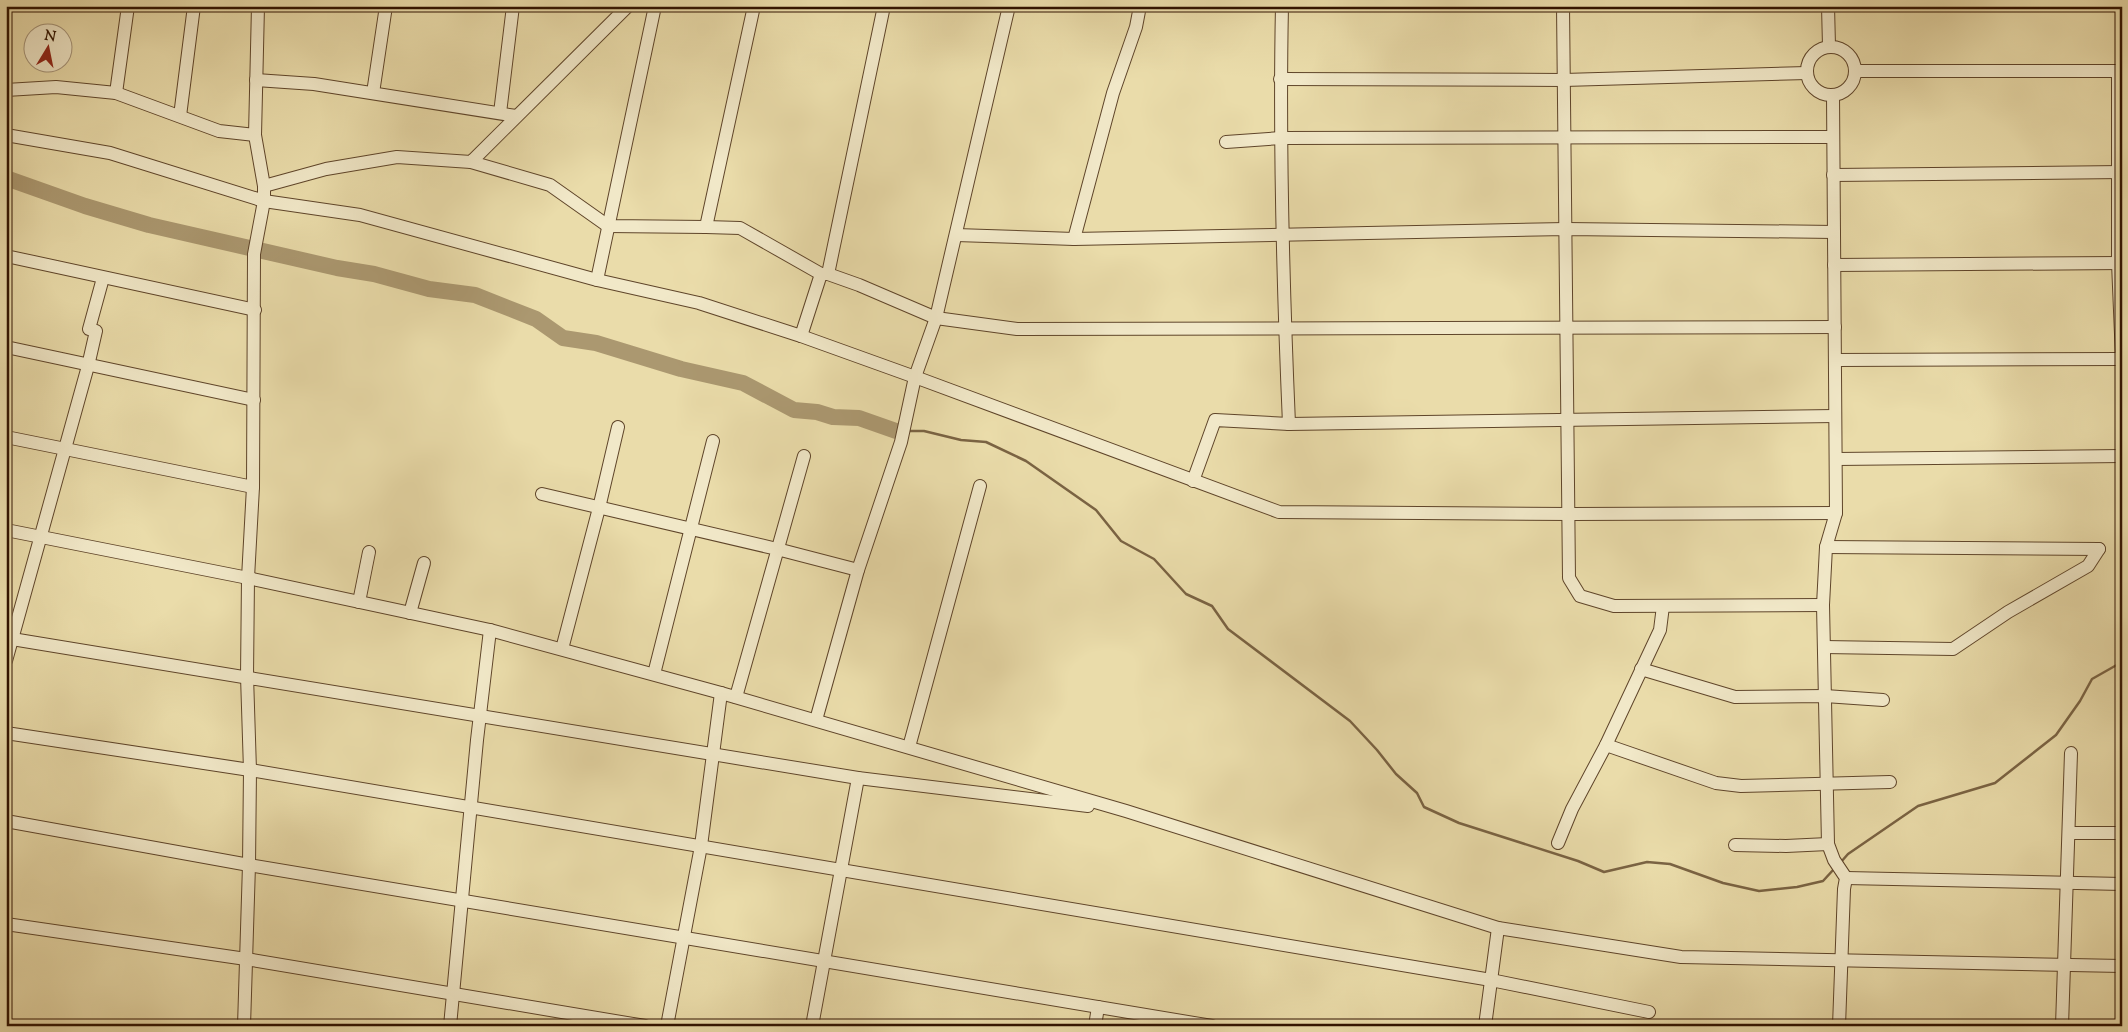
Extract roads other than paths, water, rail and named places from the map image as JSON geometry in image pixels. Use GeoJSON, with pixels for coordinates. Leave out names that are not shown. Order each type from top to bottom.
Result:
{"type":"FeatureCollection","features":[{"type":"Feature","properties":{"kind":"street"},"geometry":{"type":"LineString","coordinates":[[116,93],[128,6]]}},
{"type":"Feature","properties":{"kind":"street"},"geometry":{"type":"LineString","coordinates":[[180,116],[194,6]]}},
{"type":"Feature","properties":{"kind":"street"},"geometry":{"type":"LineString","coordinates":[[244,1026],[249,865],[250,770],[247,676],[248,578],[253,487],[255,248],[264,201],[264,186],[255,135],[258,6]]}},
{"type":"Feature","properties":{"kind":"street"},"geometry":{"type":"LineString","coordinates":[[372,93],[386,6]]}},
{"type":"Feature","properties":{"kind":"street"},"geometry":{"type":"LineString","coordinates":[[500,112],[513,6]]}},
{"type":"Feature","properties":{"kind":"street"},"geometry":{"type":"LineString","coordinates":[[471,162],[628,6]]}},
{"type":"Feature","properties":{"kind":"street"},"geometry":{"type":"LineString","coordinates":[[597,280],[634,114],[655,6]]}},
{"type":"Feature","properties":{"kind":"street"},"geometry":{"type":"LineString","coordinates":[[706,227],[754,6]]}},
{"type":"Feature","properties":{"kind":"street"},"geometry":{"type":"LineString","coordinates":[[801,336],[825,274],[884,6]]}},
{"type":"Feature","properties":{"kind":"street"},"geometry":{"type":"LineString","coordinates":[[816,720],[858,570],[901,442],[915,377],[936,318],[1009,6]]}},
{"type":"Feature","properties":{"kind":"street"},"geometry":{"type":"LineString","coordinates":[[1074,239],[1113,93],[1136,27],[1140,6]]}},
{"type":"Feature","properties":{"kind":"street"},"geometry":{"type":"LineString","coordinates":[[1282,6],[1280,79],[1289,424]]}},
{"type":"Feature","properties":{"kind":"street"},"geometry":{"type":"LineString","coordinates":[[1563,6],[1570,514],[1569,578],[1580,596],[1614,606],[1823,604]]}},
{"type":"Feature","properties":{"kind":"street"},"geometry":{"type":"LineString","coordinates":[[1828,6],[1829,46]]}},
{"type":"Feature","properties":{"kind":"street"},"geometry":{"type":"LineString","coordinates":[[1829,46],[1840,48],[1850,55],[1856,71],[1849,88],[1839,94],[1832,95],[1821,93],[1811,85],[1807,73],[1808,62],[1814,53],[1829,46]]}},
{"type":"Feature","properties":{"kind":"street"},"geometry":{"type":"LineString","coordinates":[[1835,360],[2122,358],[2119,172],[2120,71],[1856,71]]}},
{"type":"Feature","properties":{"kind":"street"},"geometry":{"type":"LineString","coordinates":[[1280,79],[1564,80],[1807,73]]}},
{"type":"Feature","properties":{"kind":"street"},"geometry":{"type":"LineString","coordinates":[[256,80],[314,84],[516,116]]}},
{"type":"Feature","properties":{"kind":"street"},"geometry":{"type":"LineString","coordinates":[[6,90],[56,87],[116,93],[219,131],[255,135]]}},
{"type":"Feature","properties":{"kind":"street"},"geometry":{"type":"LineString","coordinates":[[1832,95],[1836,513],[1826,547],[1823,604],[1828,844],[1840,870],[1844,889],[1839,1026]]}},
{"type":"Feature","properties":{"kind":"street"},"geometry":{"type":"LineString","coordinates":[[6,135],[110,153],[264,201],[360,215],[597,280],[699,303],[801,336],[915,377],[1279,512],[1836,513]]}},
{"type":"Feature","properties":{"kind":"street"},"geometry":{"type":"LineString","coordinates":[[1226,142],[1281,138],[1833,137]]}},
{"type":"Feature","properties":{"kind":"street"},"geometry":{"type":"LineString","coordinates":[[264,186],[326,169],[397,157],[471,162],[550,185],[608,226],[740,228],[825,274],[859,285],[936,318],[1017,329],[1835,327]]}},
{"type":"Feature","properties":{"kind":"street"},"geometry":{"type":"LineString","coordinates":[[1833,175],[2119,172]]}},
{"type":"Feature","properties":{"kind":"street"},"geometry":{"type":"LineString","coordinates":[[956,235],[1074,239],[1566,229],[1834,232]]}},
{"type":"Feature","properties":{"kind":"street"},"geometry":{"type":"LineString","coordinates":[[6,256],[255,310]]}},
{"type":"Feature","properties":{"kind":"street"},"geometry":{"type":"LineString","coordinates":[[1834,265],[2120,263]]}},
{"type":"Feature","properties":{"kind":"street"},"geometry":{"type":"LineString","coordinates":[[6,661],[9,638],[42,538],[88,366],[96,331],[89,329],[103,278]]}},
{"type":"Feature","properties":{"kind":"street"},"geometry":{"type":"LineString","coordinates":[[6,347],[254,400]]}},
{"type":"Feature","properties":{"kind":"street"},"geometry":{"type":"LineString","coordinates":[[1193,481],[1215,420],[1289,424],[1835,416]]}},
{"type":"Feature","properties":{"kind":"street"},"geometry":{"type":"LineString","coordinates":[[562,649],[618,427]]}},
{"type":"Feature","properties":{"kind":"street"},"geometry":{"type":"LineString","coordinates":[[6,437],[253,487]]}},
{"type":"Feature","properties":{"kind":"street"},"geometry":{"type":"LineString","coordinates":[[654,674],[713,441]]}},
{"type":"Feature","properties":{"kind":"street"},"geometry":{"type":"LineString","coordinates":[[736,697],[804,456]]}},
{"type":"Feature","properties":{"kind":"street"},"geometry":{"type":"LineString","coordinates":[[1836,459],[2122,456]]}},
{"type":"Feature","properties":{"kind":"street"},"geometry":{"type":"LineString","coordinates":[[909,748],[980,486]]}},
{"type":"Feature","properties":{"kind":"street"},"geometry":{"type":"LineString","coordinates":[[542,494],[858,570]]}},
{"type":"Feature","properties":{"kind":"street"},"geometry":{"type":"LineString","coordinates":[[6,530],[248,578],[490,630],[562,649],[736,697],[1126,811],[1498,928],[1680,957],[2122,966]]}},
{"type":"Feature","properties":{"kind":"street"},"geometry":{"type":"LineString","coordinates":[[1824,647],[1953,649],[2008,612],[2088,566],[2099,549],[1826,547]]}},
{"type":"Feature","properties":{"kind":"street"},"geometry":{"type":"LineString","coordinates":[[360,602],[369,552]]}},
{"type":"Feature","properties":{"kind":"street"},"geometry":{"type":"LineString","coordinates":[[410,613],[424,562]]}},
{"type":"Feature","properties":{"kind":"street"},"geometry":{"type":"LineString","coordinates":[[1558,843],[1572,809],[1606,745],[1660,630],[1663,606]]}},
{"type":"Feature","properties":{"kind":"street"},"geometry":{"type":"LineString","coordinates":[[450,1026],[490,630]]}},
{"type":"Feature","properties":{"kind":"street"},"geometry":{"type":"LineString","coordinates":[[9,638],[858,778],[1126,811]]}},
{"type":"Feature","properties":{"kind":"street"},"geometry":{"type":"LineString","coordinates":[[1641,669],[1735,697],[1825,696],[1883,700]]}},
{"type":"Feature","properties":{"kind":"street"},"geometry":{"type":"LineString","coordinates":[[667,1026],[701,846],[721,693]]}},
{"type":"Feature","properties":{"kind":"street"},"geometry":{"type":"LineString","coordinates":[[6,733],[250,770],[1491,980],[1649,1012]]}},
{"type":"Feature","properties":{"kind":"street"},"geometry":{"type":"LineString","coordinates":[[1606,745],[1716,783],[1741,786],[1890,782]]}},
{"type":"Feature","properties":{"kind":"street"},"geometry":{"type":"LineString","coordinates":[[2062,1026],[2071,753]]}},
{"type":"Feature","properties":{"kind":"street"},"geometry":{"type":"LineString","coordinates":[[812,1026],[858,778]]}},
{"type":"Feature","properties":{"kind":"street"},"geometry":{"type":"LineString","coordinates":[[6,820],[249,865],[1212,1026]]}},
{"type":"Feature","properties":{"kind":"street"},"geometry":{"type":"LineString","coordinates":[[2068,833],[2122,833]]}},
{"type":"Feature","properties":{"kind":"street"},"geometry":{"type":"LineString","coordinates":[[1735,845],[1786,846],[1828,844]]}},
{"type":"Feature","properties":{"kind":"street"},"geometry":{"type":"LineString","coordinates":[[1840,870],[2067,883],[2122,884]]}},
{"type":"Feature","properties":{"kind":"street"},"geometry":{"type":"LineString","coordinates":[[6,924],[246,959],[645,1026]]}},
{"type":"Feature","properties":{"kind":"street"},"geometry":{"type":"LineString","coordinates":[[1485,1026],[1498,928]]}},
{"type":"Feature","properties":{"kind":"street"},"geometry":{"type":"LineString","coordinates":[[1095,1026],[1098,1007]]}},
{"type":"Feature","properties":{"kind":"waterway"},"geometry":{"type":"LineString","coordinates":[[6,178],[85,206],[149,225],[337,268],[374,274],[429,289],[475,295],[536,319],[563,338],[596,343],[681,369],[743,383],[794,410],[817,412],[833,417],[859,418],[896,431]]}},
{"type":"Feature","properties":{"kind":"waterway"},"geometry":{"type":"LineString","coordinates":[[910,431],[924,431],[961,440],[986,442],[1026,461],[1096,510],[1121,541],[1154,559],[1186,594],[1212,606],[1228,629],[1350,721],[1396,774],[1417,793],[1424,807],[1459,823],[1578,861],[1604,872],[1647,862],[1670,864],[1723,883],[1759,891],[1797,887],[1823,881],[1834,869]]}},
{"type":"Feature","properties":{"kind":"waterway"},"geometry":{"type":"LineString","coordinates":[[1841,862],[1848,854],[1918,806],[1995,783],[2056,735],[2080,701],[2092,679],[2122,662]]}}]}
